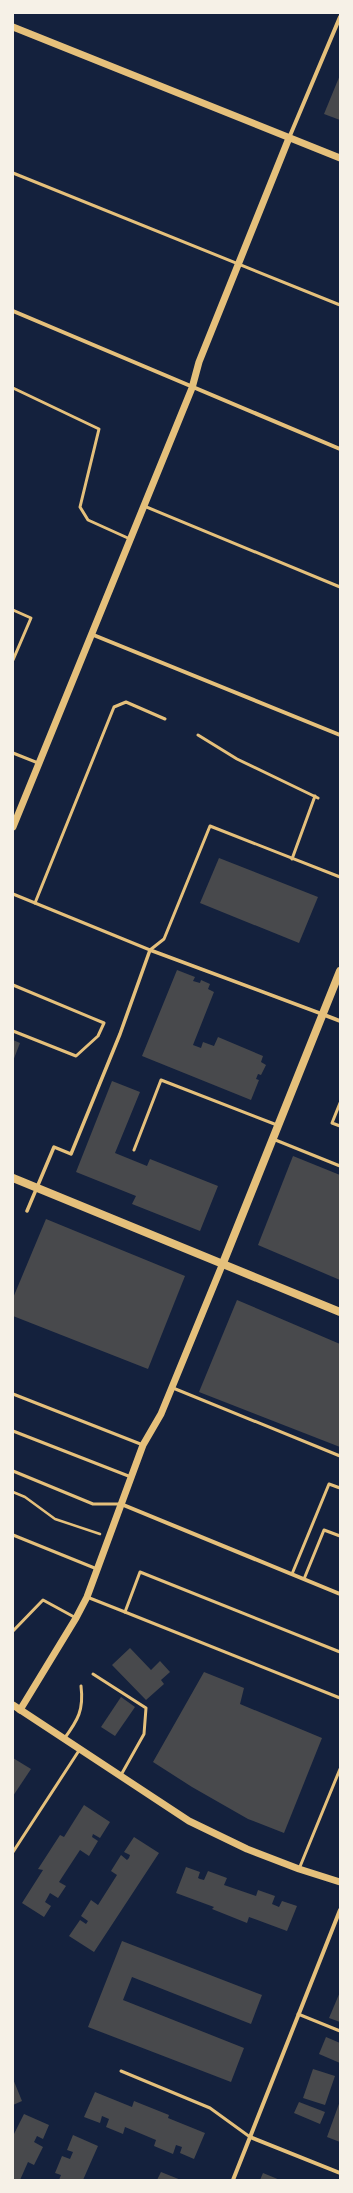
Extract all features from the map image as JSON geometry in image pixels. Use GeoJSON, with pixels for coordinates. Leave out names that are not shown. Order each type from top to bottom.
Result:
{"type":"FeatureCollection","features":[{"type":"Feature","properties":{"kind":"main road"},"geometry":{"type":"LineString","coordinates":[[222,1263],[340,971]]}},
{"type":"Feature","properties":{"kind":"main road"},"geometry":{"type":"LineString","coordinates":[[13,1178],[340,1312]]}},
{"type":"Feature","properties":{"kind":"street"},"geometry":{"type":"LineString","coordinates":[[13,827],[40,764],[91,634],[192,388],[198,362],[340,17]]}},
{"type":"Feature","properties":{"kind":"street"},"geometry":{"type":"LineString","coordinates":[[13,27],[340,158]]}},
{"type":"Feature","properties":{"kind":"street"},"geometry":{"type":"LineString","coordinates":[[13,311],[192,388],[340,449]]}},
{"type":"Feature","properties":{"kind":"street"},"geometry":{"type":"LineString","coordinates":[[91,634],[340,734]]}},
{"type":"Feature","properties":{"kind":"street"},"geometry":{"type":"LineString","coordinates":[[27,1211],[54,1147],[71,1154],[120,1034],[150,950],[340,1021]]}},
{"type":"Feature","properties":{"kind":"street"},"geometry":{"type":"LineString","coordinates":[[20,1710],[76,1618],[86,1597],[143,1446],[162,1414],[222,1263]]}},
{"type":"Feature","properties":{"kind":"street"},"geometry":{"type":"LineString","coordinates":[[121,1504],[340,1594]]}},
{"type":"Feature","properties":{"kind":"street"},"geometry":{"type":"LineString","coordinates":[[13,1705],[189,1821],[299,1870],[340,1882]]}},
{"type":"Feature","properties":{"kind":"street"},"geometry":{"type":"LineString","coordinates":[[233,2180],[340,1910]]}},
{"type":"Feature","properties":{"kind":"street"},"geometry":{"type":"LineString","coordinates":[[250,2137],[340,2173]]}},
{"type":"Feature","properties":{"kind":"lane"},"geometry":{"type":"LineString","coordinates":[[13,173],[340,305]]}},
{"type":"Feature","properties":{"kind":"lane"},"geometry":{"type":"LineString","coordinates":[[13,388],[99,429],[80,507],[88,520],[130,539]]}},
{"type":"Feature","properties":{"kind":"lane"},"geometry":{"type":"LineString","coordinates":[[144,506],[340,587]]}},
{"type":"Feature","properties":{"kind":"lane"},"geometry":{"type":"LineString","coordinates":[[13,610],[31,618],[13,660]]}},
{"type":"Feature","properties":{"kind":"lane"},"geometry":{"type":"LineString","coordinates":[[36,903],[114,707],[126,702],[165,719]]}},
{"type":"Feature","properties":{"kind":"lane"},"geometry":{"type":"LineString","coordinates":[[198,735],[236,759],[318,798]]}},
{"type":"Feature","properties":{"kind":"lane"},"geometry":{"type":"LineString","coordinates":[[13,753],[40,764]]}},
{"type":"Feature","properties":{"kind":"lane"},"geometry":{"type":"LineString","coordinates":[[292,859],[315,796]]}},
{"type":"Feature","properties":{"kind":"lane"},"geometry":{"type":"LineString","coordinates":[[13,894],[150,950],[164,938],[210,826],[340,878]]}},
{"type":"Feature","properties":{"kind":"lane"},"geometry":{"type":"LineString","coordinates":[[13,985],[104,1023],[98,1036],[76,1056],[13,1031]]}},
{"type":"Feature","properties":{"kind":"lane"},"geometry":{"type":"LineString","coordinates":[[134,1150],[161,1080],[277,1125]]}},
{"type":"Feature","properties":{"kind":"lane"},"geometry":{"type":"LineString","coordinates":[[340,1103],[332,1123],[340,1126]]}},
{"type":"Feature","properties":{"kind":"lane"},"geometry":{"type":"LineString","coordinates":[[273,1139],[340,1166]]}},
{"type":"Feature","properties":{"kind":"lane"},"geometry":{"type":"LineString","coordinates":[[173,1388],[340,1456]]}},
{"type":"Feature","properties":{"kind":"lane"},"geometry":{"type":"LineString","coordinates":[[13,1394],[143,1446]]}},
{"type":"Feature","properties":{"kind":"lane"},"geometry":{"type":"LineString","coordinates":[[13,1431],[131,1477]]}},
{"type":"Feature","properties":{"kind":"lane"},"geometry":{"type":"LineString","coordinates":[[13,1471],[93,1504],[121,1504]]}},
{"type":"Feature","properties":{"kind":"lane"},"geometry":{"type":"LineString","coordinates":[[292,1574],[329,1484],[340,1488]]}},
{"type":"Feature","properties":{"kind":"lane"},"geometry":{"type":"LineString","coordinates":[[304,1579],[324,1530],[340,1536]]}},
{"type":"Feature","properties":{"kind":"lane"},"geometry":{"type":"LineString","coordinates":[[13,1536],[97,1569]]}},
{"type":"Feature","properties":{"kind":"lane"},"geometry":{"type":"LineString","coordinates":[[125,1612],[140,1572],[340,1652]]}},
{"type":"Feature","properties":{"kind":"lane"},"geometry":{"type":"LineString","coordinates":[[86,1597],[340,1698]]}},
{"type":"Feature","properties":{"kind":"lane"},"geometry":{"type":"LineString","coordinates":[[13,1631],[43,1600],[76,1618]]}},
{"type":"Feature","properties":{"kind":"lane"},"geometry":{"type":"LineString","coordinates":[[94,1674],[146,1708],[144,1734],[120,1776]]}},
{"type":"Feature","properties":{"kind":"lane"},"geometry":{"type":"LineString","coordinates":[[64,1739],[76,1723],[83,1703],[81,1686]]}},
{"type":"Feature","properties":{"kind":"lane"},"geometry":{"type":"LineString","coordinates":[[13,1852],[80,1749]]}},
{"type":"Feature","properties":{"kind":"lane"},"geometry":{"type":"LineString","coordinates":[[299,1870],[340,1769]]}},
{"type":"Feature","properties":{"kind":"lane"},"geometry":{"type":"LineString","coordinates":[[298,2014],[340,2031]]}},
{"type":"Feature","properties":{"kind":"lane"},"geometry":{"type":"LineString","coordinates":[[121,2071],[210,2108],[250,2137]]}},
{"type":"Feature","properties":{"kind":"path"},"geometry":{"type":"LineString","coordinates":[[13,1492],[26,1498],[56,1519],[109,1536]]}},
{"type":"Feature","properties":{"kind":"building"},"geometry":{"type":"Polygon","coordinates":[[[340,75],[340,120],[324,114],[340,75]]]}},
{"type":"Feature","properties":{"kind":"building"},"geometry":{"type":"Polygon","coordinates":[[[219,858],[318,897],[299,943],[200,903],[219,858]]]}},
{"type":"Feature","properties":{"kind":"building"},"geometry":{"type":"Polygon","coordinates":[[[177,970],[195,977],[193,981],[200,983],[201,980],[210,984],[208,989],[214,992],[193,1045],[201,1048],[203,1042],[214,1046],[218,1037],[263,1056],[261,1062],[266,1065],[261,1075],[258,1074],[256,1079],[259,1080],[251,1100],[142,1056],[177,970]]]}},
{"type":"Feature","properties":{"kind":"building"},"geometry":{"type":"Polygon","coordinates":[[[13,1040],[20,1043],[13,1061],[13,1040]]]}},
{"type":"Feature","properties":{"kind":"building"},"geometry":{"type":"Polygon","coordinates":[[[112,1081],[140,1092],[115,1153],[147,1166],[150,1159],[218,1186],[200,1231],[132,1204],[136,1196],[76,1172],[112,1081]]]}},
{"type":"Feature","properties":{"kind":"building"},"geometry":{"type":"Polygon","coordinates":[[[293,1156],[340,1175],[340,1280],[258,1245],[293,1156]]]}},
{"type":"Feature","properties":{"kind":"building"},"geometry":{"type":"Polygon","coordinates":[[[46,1219],[185,1276],[148,1369],[13,1316],[13,1298],[46,1219]]]}},
{"type":"Feature","properties":{"kind":"building"},"geometry":{"type":"Polygon","coordinates":[[[237,1300],[340,1344],[340,1447],[199,1392],[237,1300]]]}},
{"type":"Feature","properties":{"kind":"building"},"geometry":{"type":"Polygon","coordinates":[[[130,1648],[151,1670],[160,1661],[170,1672],[161,1680],[164,1684],[146,1700],[112,1665],[130,1648]]]}},
{"type":"Feature","properties":{"kind":"building"},"geometry":{"type":"Polygon","coordinates":[[[204,1672],[244,1688],[240,1704],[322,1738],[284,1833],[248,1819],[192,1787],[153,1762],[204,1672]]]}},
{"type":"Feature","properties":{"kind":"building"},"geometry":{"type":"Polygon","coordinates":[[[121,1697],[135,1707],[115,1736],[101,1727],[121,1697]]]}},
{"type":"Feature","properties":{"kind":"building"},"geometry":{"type":"Polygon","coordinates":[[[13,1758],[31,1769],[13,1796],[13,1758]]]}},
{"type":"Feature","properties":{"kind":"building"},"geometry":{"type":"Polygon","coordinates":[[[84,1805],[110,1822],[100,1838],[93,1834],[92,1837],[98,1841],[89,1856],[80,1850],[59,1882],[66,1886],[58,1898],[50,1893],[45,1902],[51,1906],[44,1917],[22,1903],[43,1870],[38,1869],[60,1835],[64,1837],[84,1805]]]}},
{"type":"Feature","properties":{"kind":"building"},"geometry":{"type":"Polygon","coordinates":[[[134,1837],[159,1853],[94,1952],[69,1936],[80,1920],[86,1924],[88,1921],[81,1916],[91,1900],[98,1905],[117,1875],[111,1871],[121,1855],[127,1860],[129,1858],[130,1855],[124,1852],[134,1837]]]}},
{"type":"Feature","properties":{"kind":"building"},"geometry":{"type":"Polygon","coordinates":[[[186,1867],[200,1872],[198,1878],[200,1879],[204,1880],[208,1871],[227,1878],[224,1885],[256,1896],[258,1890],[275,1896],[272,1904],[279,1907],[282,1901],[297,1906],[287,1931],[249,1917],[247,1923],[212,1909],[214,1907],[176,1893],[186,1867]]]}},
{"type":"Feature","properties":{"kind":"building"},"geometry":{"type":"Polygon","coordinates":[[[122,1941],[262,1995],[251,2024],[132,1977],[123,2000],[244,2048],[231,2082],[88,2027],[122,1941]]]}},
{"type":"Feature","properties":{"kind":"building"},"geometry":{"type":"Polygon","coordinates":[[[340,1992],[340,2022],[329,2018],[340,1992]]]}},
{"type":"Feature","properties":{"kind":"building"},"geometry":{"type":"Polygon","coordinates":[[[326,2037],[340,2043],[340,2063],[319,2054],[326,2037]]]}},
{"type":"Feature","properties":{"kind":"building"},"geometry":{"type":"Polygon","coordinates":[[[313,2069],[335,2076],[325,2105],[303,2098],[313,2069]]]}},
{"type":"Feature","properties":{"kind":"building"},"geometry":{"type":"Polygon","coordinates":[[[13,2079],[22,2101],[13,2105],[13,2079]]]}},
{"type":"Feature","properties":{"kind":"building"},"geometry":{"type":"Polygon","coordinates":[[[95,2092],[132,2107],[134,2101],[169,2115],[168,2118],[205,2133],[194,2159],[180,2153],[182,2147],[176,2145],[173,2154],[154,2146],[156,2140],[125,2127],[123,2134],[106,2127],[109,2119],[102,2116],[100,2123],[84,2117],[95,2092]]]}},
{"type":"Feature","properties":{"kind":"building"},"geometry":{"type":"Polygon","coordinates":[[[340,2101],[340,2142],[327,2137],[340,2101]]]}},
{"type":"Feature","properties":{"kind":"building"},"geometry":{"type":"Polygon","coordinates":[[[299,2102],[325,2112],[320,2124],[294,2113],[299,2102]]]}},
{"type":"Feature","properties":{"kind":"building"},"geometry":{"type":"Polygon","coordinates":[[[24,2114],[49,2125],[43,2139],[37,2136],[34,2142],[43,2147],[34,2165],[28,2162],[20,2180],[13,2180],[13,2136],[24,2114]]]}},
{"type":"Feature","properties":{"kind":"building"},"geometry":{"type":"Polygon","coordinates":[[[73,2135],[98,2146],[83,2180],[59,2180],[61,2175],[55,2173],[62,2156],[70,2159],[73,2152],[67,2150],[73,2135]]]}},
{"type":"Feature","properties":{"kind":"building"},"geometry":{"type":"Polygon","coordinates":[[[161,2172],[181,2180],[157,2180],[161,2172]]]}},
{"type":"Feature","properties":{"kind":"building"},"geometry":{"type":"Polygon","coordinates":[[[263,2173],[280,2180],[260,2180],[263,2173]]]}}]}
